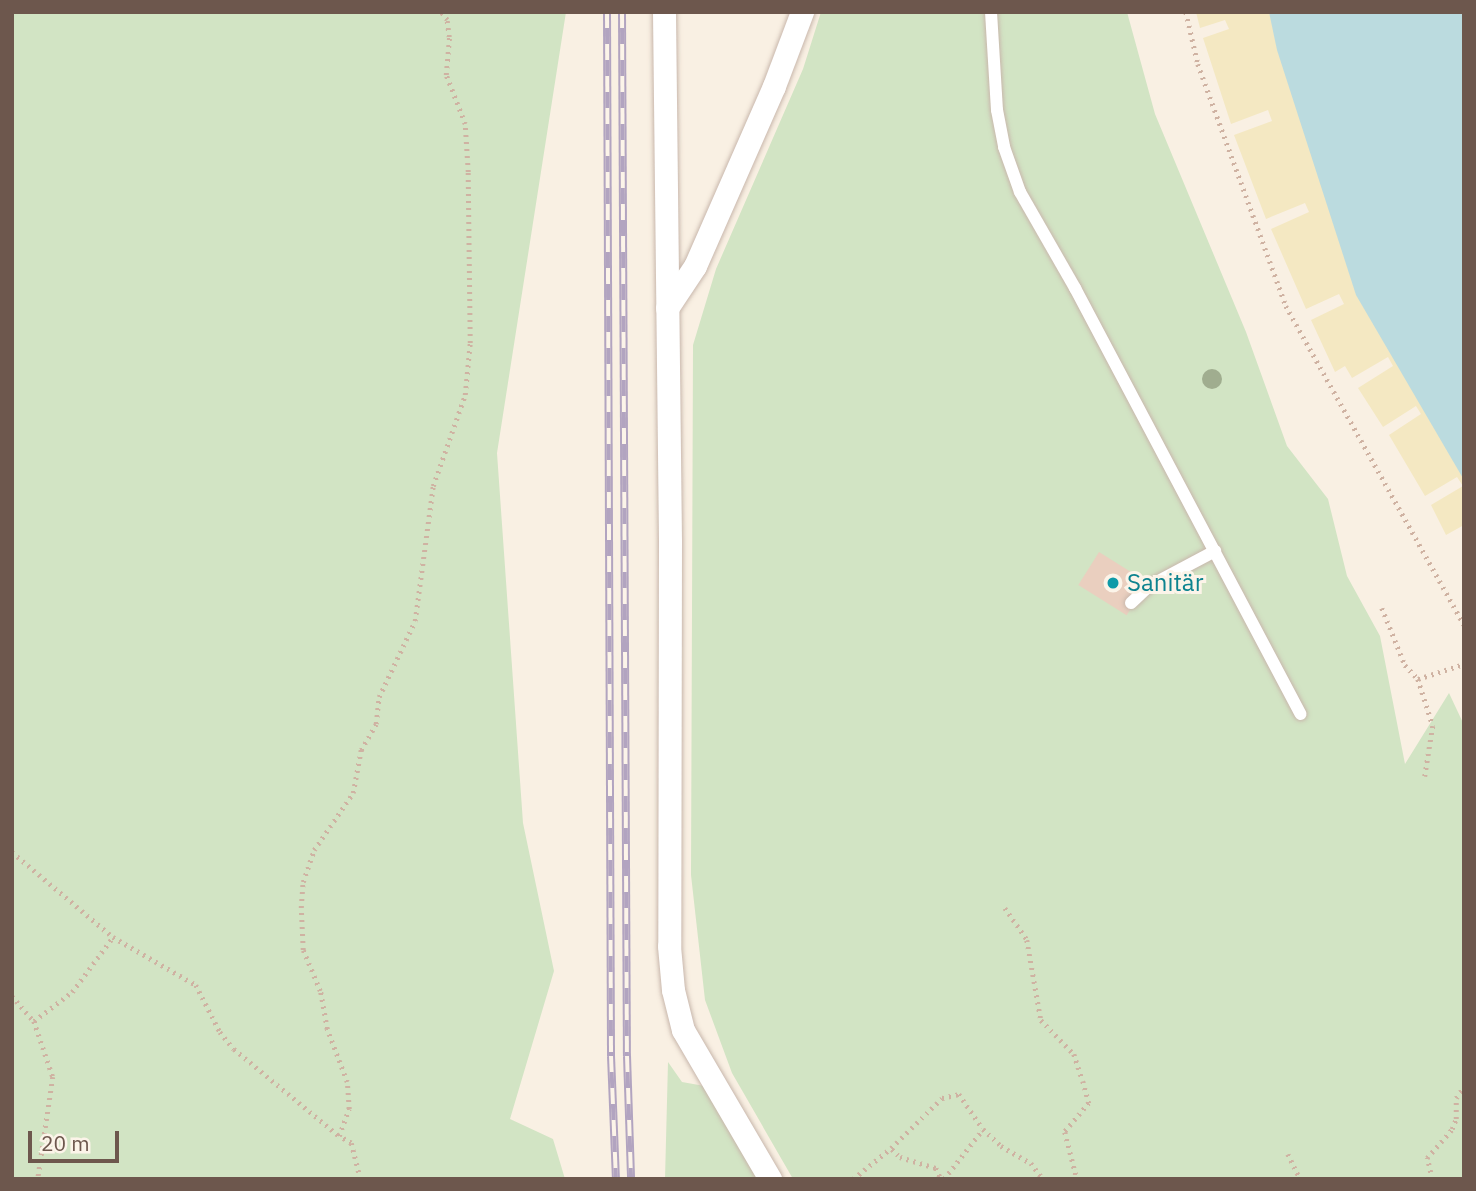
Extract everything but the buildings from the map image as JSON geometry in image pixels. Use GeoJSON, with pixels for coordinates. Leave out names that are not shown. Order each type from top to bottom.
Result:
{"type":"FeatureCollection","features":[{"type":"Feature","properties":{"kind":"street"},"geometry":{"type":"LineString","coordinates":[[664,12],[670,946],[673,990],[683,1030],[770,1179]]}},
{"type":"Feature","properties":{"kind":"street"},"geometry":{"type":"LineString","coordinates":[[667,309],[695,266],[774,86],[802,12]]}},
{"type":"Feature","properties":{"kind":"lane"},"geometry":{"type":"LineString","coordinates":[[991,12],[997,110],[1004,147],[1020,192],[1075,288],[1301,714]]}},
{"type":"Feature","properties":{"kind":"lane"},"geometry":{"type":"LineString","coordinates":[[1131,603],[1149,586],[1215,551]]}},
{"type":"Feature","properties":{"kind":"path"},"geometry":{"type":"LineString","coordinates":[[339,1136],[349,1108],[347,1082],[327,1029],[320,991],[303,950],[303,882],[314,850],[353,793],[361,750],[376,724],[379,697],[415,621],[433,486],[465,395],[470,342],[471,229],[465,124],[446,75],[449,37],[447,20],[441,12]]}},
{"type":"Feature","properties":{"kind":"path"},"geometry":{"type":"LineString","coordinates":[[1186,12],[1198,64],[1286,306],[1464,625]]}},
{"type":"Feature","properties":{"kind":"path"},"geometry":{"type":"LineString","coordinates":[[1382,608],[1405,665],[1418,679],[1433,726],[1425,776]]}},
{"type":"Feature","properties":{"kind":"path"},"geometry":{"type":"LineString","coordinates":[[1418,679],[1464,664]]}},
{"type":"Feature","properties":{"kind":"path"},"geometry":{"type":"LineString","coordinates":[[12,852],[113,937],[196,985],[220,1032],[234,1049],[351,1143],[360,1179]]}},
{"type":"Feature","properties":{"kind":"path"},"geometry":{"type":"LineString","coordinates":[[1004,908],[1027,940],[1041,1020],[1074,1054],[1089,1103],[1065,1132],[1077,1179]]}},
{"type":"Feature","properties":{"kind":"path"},"geometry":{"type":"LineString","coordinates":[[34,1021],[72,992],[113,937]]}},
{"type":"Feature","properties":{"kind":"path"},"geometry":{"type":"LineString","coordinates":[[12,996],[34,1021],[53,1077],[38,1179]]}},
{"type":"Feature","properties":{"kind":"path"},"geometry":{"type":"LineString","coordinates":[[1432,1179],[1427,1158],[1452,1129],[1456,1119],[1456,1098],[1464,1086]]}},
{"type":"Feature","properties":{"kind":"path"},"geometry":{"type":"LineString","coordinates":[[853,1179],[891,1148],[942,1098],[959,1094],[983,1129],[1001,1146],[1031,1163],[1043,1179]]}},
{"type":"Feature","properties":{"kind":"path"},"geometry":{"type":"LineString","coordinates":[[891,1148],[900,1157],[936,1168],[942,1179],[983,1129]]}},
{"type":"Feature","properties":{"kind":"path"},"geometry":{"type":"LineString","coordinates":[[1288,1154],[1300,1179]]}},
{"type":"Feature","properties":{"kind":"green space"},"geometry":{"type":"Polygon","coordinates":[[[12,12],[566,12],[497,453],[523,823],[554,971],[510,1119],[553,1139],[565,1179],[12,1179],[12,12]]]}},
{"type":"Feature","properties":{"kind":"green space"},"geometry":{"type":"Polygon","coordinates":[[[821,12],[1127,12],[1155,114],[1246,332],[1287,446],[1328,499],[1347,576],[1380,636],[1405,764],[1449,693],[1464,725],[1464,1179],[793,1179],[732,1073],[705,1000],[691,875],[693,345],[716,269],[803,69],[821,12]]]}},
{"type":"Feature","properties":{"kind":"green space"},"geometry":{"type":"Polygon","coordinates":[[[668,1062],[682,1082],[710,1087],[764,1179],[665,1179],[668,1062]]]}},
{"type":"Feature","properties":{"kind":"sand"},"geometry":{"type":"Polygon","coordinates":[[[1196,12],[1464,12],[1464,525],[1446,535],[1431,505],[1463,486],[1457,477],[1425,496],[1389,435],[1421,414],[1416,406],[1383,427],[1358,388],[1393,366],[1388,357],[1352,378],[1345,366],[1335,372],[1311,320],[1344,304],[1339,294],[1306,309],[1271,229],[1309,212],[1305,203],[1266,219],[1234,135],[1272,121],[1268,110],[1231,124],[1203,38],[1229,29],[1225,20],[1200,28],[1196,12]]]}},
{"type":"Feature","properties":{"kind":"water"},"geometry":{"type":"Polygon","coordinates":[[[1269,12],[1464,12],[1464,480],[1356,295],[1277,50],[1269,12]]]}},
{"type":"Feature","properties":{"kind":"railway"},"geometry":{"type":"LineString","coordinates":[[607,12],[611,1056],[616,1179]]}},
{"type":"Feature","properties":{"kind":"railway"},"geometry":{"type":"LineString","coordinates":[[622,12],[627,1056],[631,1179]]}},
{"type":"Feature","properties":{"kind":"place","name":"Sanitär"},"geometry":{"type":"Point","coordinates":[1113,583]}}]}
